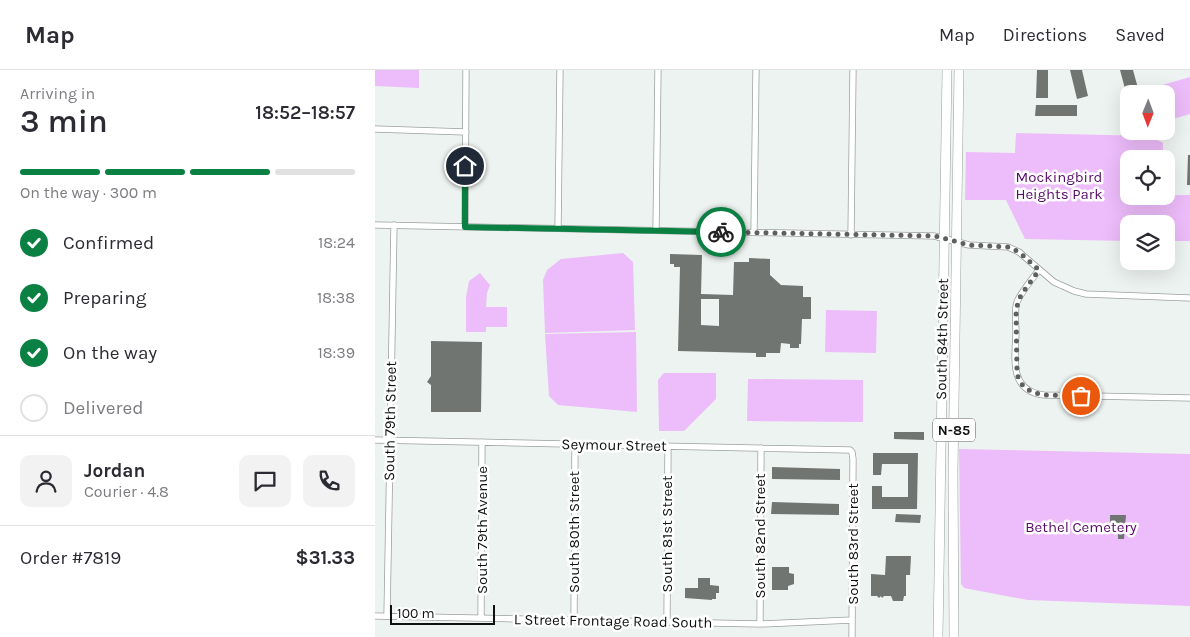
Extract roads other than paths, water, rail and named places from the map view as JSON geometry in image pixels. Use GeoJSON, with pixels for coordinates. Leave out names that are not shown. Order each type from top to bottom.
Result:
{"type":"FeatureCollection","features":[{"type":"Feature","properties":{"kind":"main road","name":"South 84th Street"},"geometry":{"type":"LineString","coordinates":[[938,637],[947,70]]}},
{"type":"Feature","properties":{"kind":"main road","name":"South 84th Street"},"geometry":{"type":"LineString","coordinates":[[954,637],[953,472],[959,70]]}},
{"type":"Feature","properties":{"kind":"street"},"geometry":{"type":"LineString","coordinates":[[465,227],[466,70]]}},
{"type":"Feature","properties":{"kind":"street"},"geometry":{"type":"LineString","coordinates":[[558,228],[560,70]]}},
{"type":"Feature","properties":{"kind":"street"},"geometry":{"type":"LineString","coordinates":[[656,230],[658,70]]}},
{"type":"Feature","properties":{"kind":"street"},"geometry":{"type":"LineString","coordinates":[[754,232],[756,70]]}},
{"type":"Feature","properties":{"kind":"street"},"geometry":{"type":"LineString","coordinates":[[851,234],[853,70]]}},
{"type":"Feature","properties":{"kind":"street"},"geometry":{"type":"LineString","coordinates":[[375,129],[466,132]]}},
{"type":"Feature","properties":{"kind":"street"},"geometry":{"type":"LineString","coordinates":[[375,225],[935,236],[969,245],[1008,247],[1019,252],[1039,270],[1062,286],[1086,294],[1190,298]]}},
{"type":"Feature","properties":{"kind":"street","name":"South 79th Street"},"geometry":{"type":"LineString","coordinates":[[387,616],[393,225]]}},
{"type":"Feature","properties":{"kind":"street"},"geometry":{"type":"LineString","coordinates":[[1039,270],[1021,295],[1016,309],[1015,369],[1023,386],[1040,395],[1190,398]]}},
{"type":"Feature","properties":{"kind":"street","name":"Seymour Street"},"geometry":{"type":"LineString","coordinates":[[375,440],[846,450],[852,452]]}},
{"type":"Feature","properties":{"kind":"street","name":"South 79th Avenue"},"geometry":{"type":"LineString","coordinates":[[481,618],[482,442]]}},
{"type":"Feature","properties":{"kind":"street","name":"South 80th Street"},"geometry":{"type":"LineString","coordinates":[[574,620],[575,444]]}},
{"type":"Feature","properties":{"kind":"street","name":"South 81st Street"},"geometry":{"type":"LineString","coordinates":[[667,622],[668,446]]}},
{"type":"Feature","properties":{"kind":"street","name":"South 82nd Street"},"geometry":{"type":"LineString","coordinates":[[760,624],[761,448]]}},
{"type":"Feature","properties":{"kind":"street","name":"South 83rd Street"},"geometry":{"type":"LineString","coordinates":[[852,452],[852,637]]}},
{"type":"Feature","properties":{"kind":"street","name":"L Street Frontage Road South"},"geometry":{"type":"LineString","coordinates":[[375,616],[760,624],[852,620]]}},
{"type":"Feature","properties":{"kind":"park label","name":"Mockingbird Heights Park"},"geometry":{"type":"Point","coordinates":[1059,186]}},
{"type":"Feature","properties":{"kind":"park label","name":"Bethel Cemetery"},"geometry":{"type":"Point","coordinates":[1081,527]}}]}
